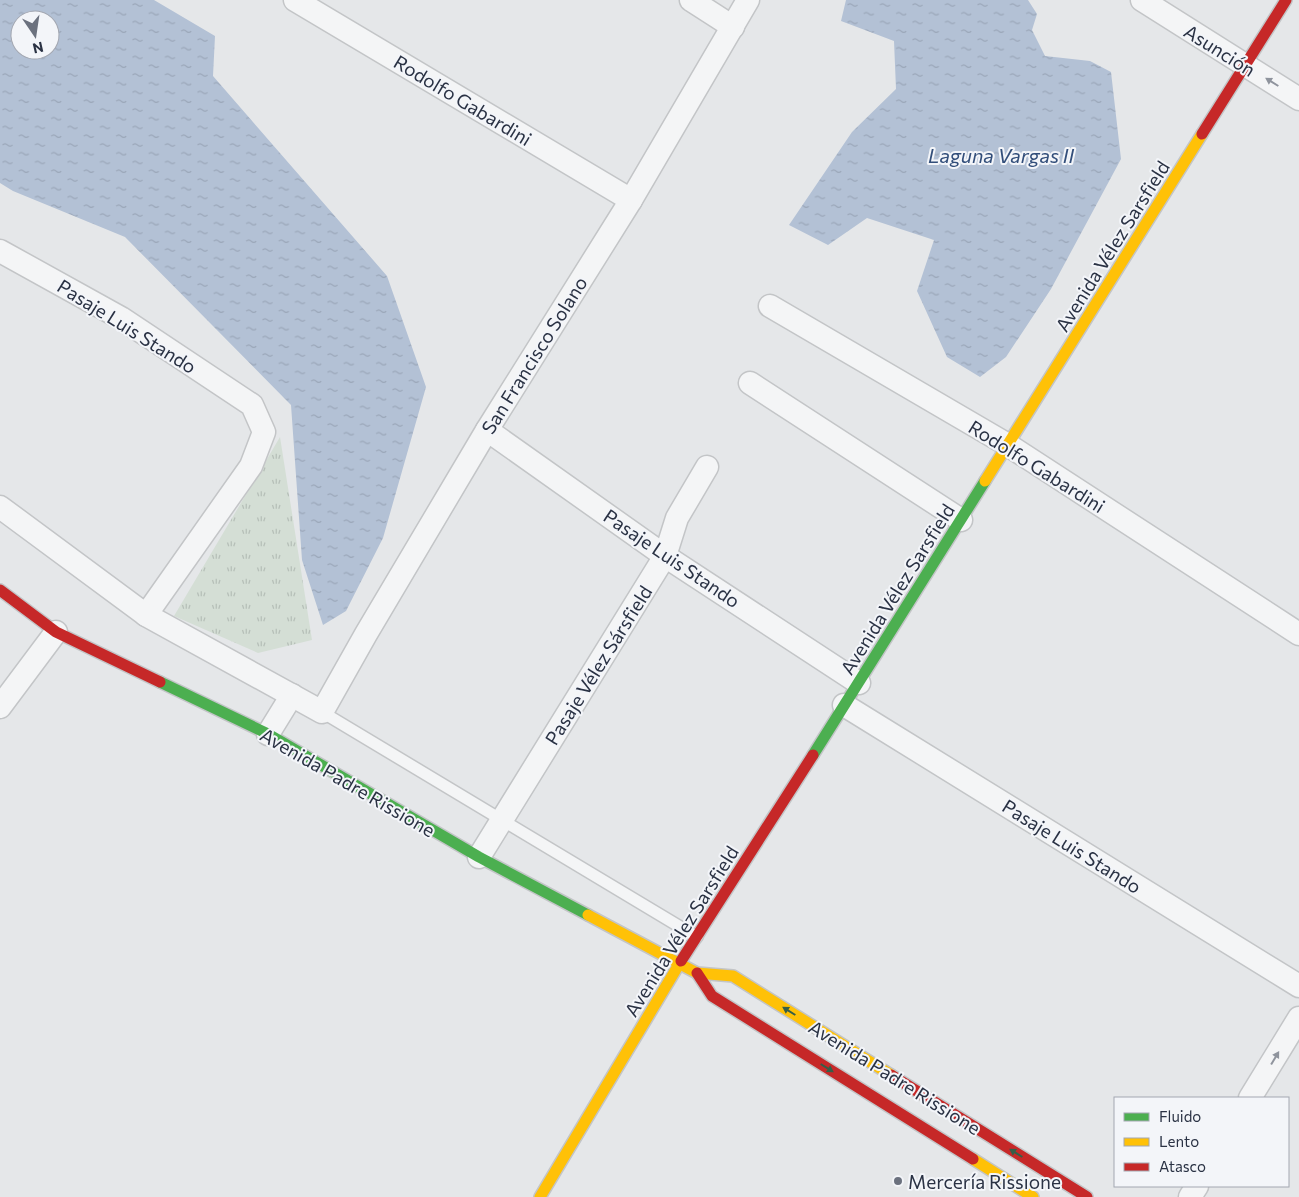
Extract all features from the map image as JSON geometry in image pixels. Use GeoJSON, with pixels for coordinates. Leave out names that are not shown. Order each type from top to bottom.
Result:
{"type":"FeatureCollection","features":[{"type":"Feature","properties":{"kind":"street","name":"Rodolfo Gabardini"},"geometry":{"type":"LineString","coordinates":[[295,0],[631,200]]}},
{"type":"Feature","properties":{"kind":"street"},"geometry":{"type":"LineString","coordinates":[[691,0],[733,27]]}},
{"type":"Feature","properties":{"kind":"street","name":"San Francisco Solano"},"geometry":{"type":"LineString","coordinates":[[322,712],[487,430],[631,200],[748,0]]}},
{"type":"Feature","properties":{"kind":"street","name":"Asunción"},"geometry":{"type":"LineString","coordinates":[[1142,0],[1299,99]]}},
{"type":"Feature","properties":{"kind":"street","name":"Avenida Vélez Sarsfield"},"geometry":{"type":"LineString","coordinates":[[540,1197],[680,963],[859,683],[1286,0]]}},
{"type":"Feature","properties":{"kind":"street","name":"Pasaje Luis Stando"},"geometry":{"type":"LineString","coordinates":[[0,251],[121,318],[252,405],[264,432],[251,466],[146,615]]}},
{"type":"Feature","properties":{"kind":"street","name":"Rodolfo Gabardini"},"geometry":{"type":"LineString","coordinates":[[770,306],[1008,445],[1299,634]]}},
{"type":"Feature","properties":{"kind":"street"},"geometry":{"type":"LineString","coordinates":[[750,383],[961,520]]}},
{"type":"Feature","properties":{"kind":"street","name":"Pasaje Luis Stando"},"geometry":{"type":"LineString","coordinates":[[487,430],[665,556],[859,683]]}},
{"type":"Feature","properties":{"kind":"street","name":"Pasaje Vélez Sársfield"},"geometry":{"type":"LineString","coordinates":[[479,857],[665,556],[677,518],[706,467]]}},
{"type":"Feature","properties":{"kind":"street"},"geometry":{"type":"LineString","coordinates":[[0,507],[146,615],[322,712]]}},
{"type":"Feature","properties":{"kind":"street","name":"Avenida Padre Rissione"},"geometry":{"type":"LineString","coordinates":[[0,590],[56,632],[268,734],[479,857],[697,973],[732,976],[1087,1197]]}},
{"type":"Feature","properties":{"kind":"street"},"geometry":{"type":"LineString","coordinates":[[0,707],[56,632]]}},
{"type":"Feature","properties":{"kind":"street"},"geometry":{"type":"LineString","coordinates":[[268,734],[292,695]]}},
{"type":"Feature","properties":{"kind":"street","name":"Pasaje Luis Stando"},"geometry":{"type":"LineString","coordinates":[[844,705],[1299,986]]}},
{"type":"Feature","properties":{"kind":"street","name":"Avenida Padre Rissione"},"geometry":{"type":"LineString","coordinates":[[697,973],[712,996],[1033,1197]]}},
{"type":"Feature","properties":{"kind":"street"},"geometry":{"type":"LineString","coordinates":[[1251,1097],[1299,1018]]}},
{"type":"Feature","properties":{"kind":"lane"},"geometry":{"type":"LineString","coordinates":[[322,712],[697,936]]}},
{"type":"Feature","properties":{"kind":"green space"},"geometry":{"type":"Polygon","coordinates":[[[280,437],[312,640],[258,653],[174,616],[280,437]]]}},
{"type":"Feature","properties":{"kind":"water"},"geometry":{"type":"Polygon","coordinates":[[[0,0],[154,0],[215,36],[213,76],[387,276],[426,387],[383,538],[346,611],[323,625],[302,560],[291,405],[125,237],[13,191],[0,183],[0,0]]]}},
{"type":"Feature","properties":{"kind":"water","name":"Laguna Vargas II"},"geometry":{"type":"Polygon","coordinates":[[[846,0],[1028,0],[1037,14],[1032,30],[1045,56],[1090,61],[1111,72],[1121,159],[1051,289],[1006,357],[980,377],[947,357],[917,291],[934,240],[867,218],[828,245],[789,225],[852,132],[896,89],[894,41],[841,21],[846,0]]]}},
{"type":"Feature","properties":{"kind":"traffic: fast"},"geometry":{"type":"LineString","coordinates":[[813,755],[985,481]]}},
{"type":"Feature","properties":{"kind":"traffic: fast"},"geometry":{"type":"LineString","coordinates":[[160,682],[268,734],[479,857],[588,915]]}},
{"type":"Feature","properties":{"kind":"traffic: slow"},"geometry":{"type":"LineString","coordinates":[[985,481],[1202,134]]}},
{"type":"Feature","properties":{"kind":"traffic: slow"},"geometry":{"type":"LineString","coordinates":[[588,915],[697,973],[733,976],[891,1075]]}},
{"type":"Feature","properties":{"kind":"traffic: slow"},"geometry":{"type":"LineString","coordinates":[[540,1197],[681,961]]}},
{"type":"Feature","properties":{"kind":"traffic: slow"},"geometry":{"type":"LineString","coordinates":[[973,1159],[1033,1197]]}},
{"type":"Feature","properties":{"kind":"traffic: jam"},"geometry":{"type":"LineString","coordinates":[[1202,134],[1286,0]]}},
{"type":"Feature","properties":{"kind":"traffic: jam"},"geometry":{"type":"LineString","coordinates":[[0,590],[56,632],[160,682]]}},
{"type":"Feature","properties":{"kind":"traffic: jam"},"geometry":{"type":"LineString","coordinates":[[681,961],[813,755]]}},
{"type":"Feature","properties":{"kind":"traffic: jam"},"geometry":{"type":"LineString","coordinates":[[697,973],[712,996],[973,1159]]}},
{"type":"Feature","properties":{"kind":"traffic: jam"},"geometry":{"type":"LineString","coordinates":[[891,1075],[1087,1197]]}},
{"type":"Feature","properties":{"kind":"place","name":"Mercería Rissione"},"geometry":{"type":"Point","coordinates":[898,1181]}}]}
